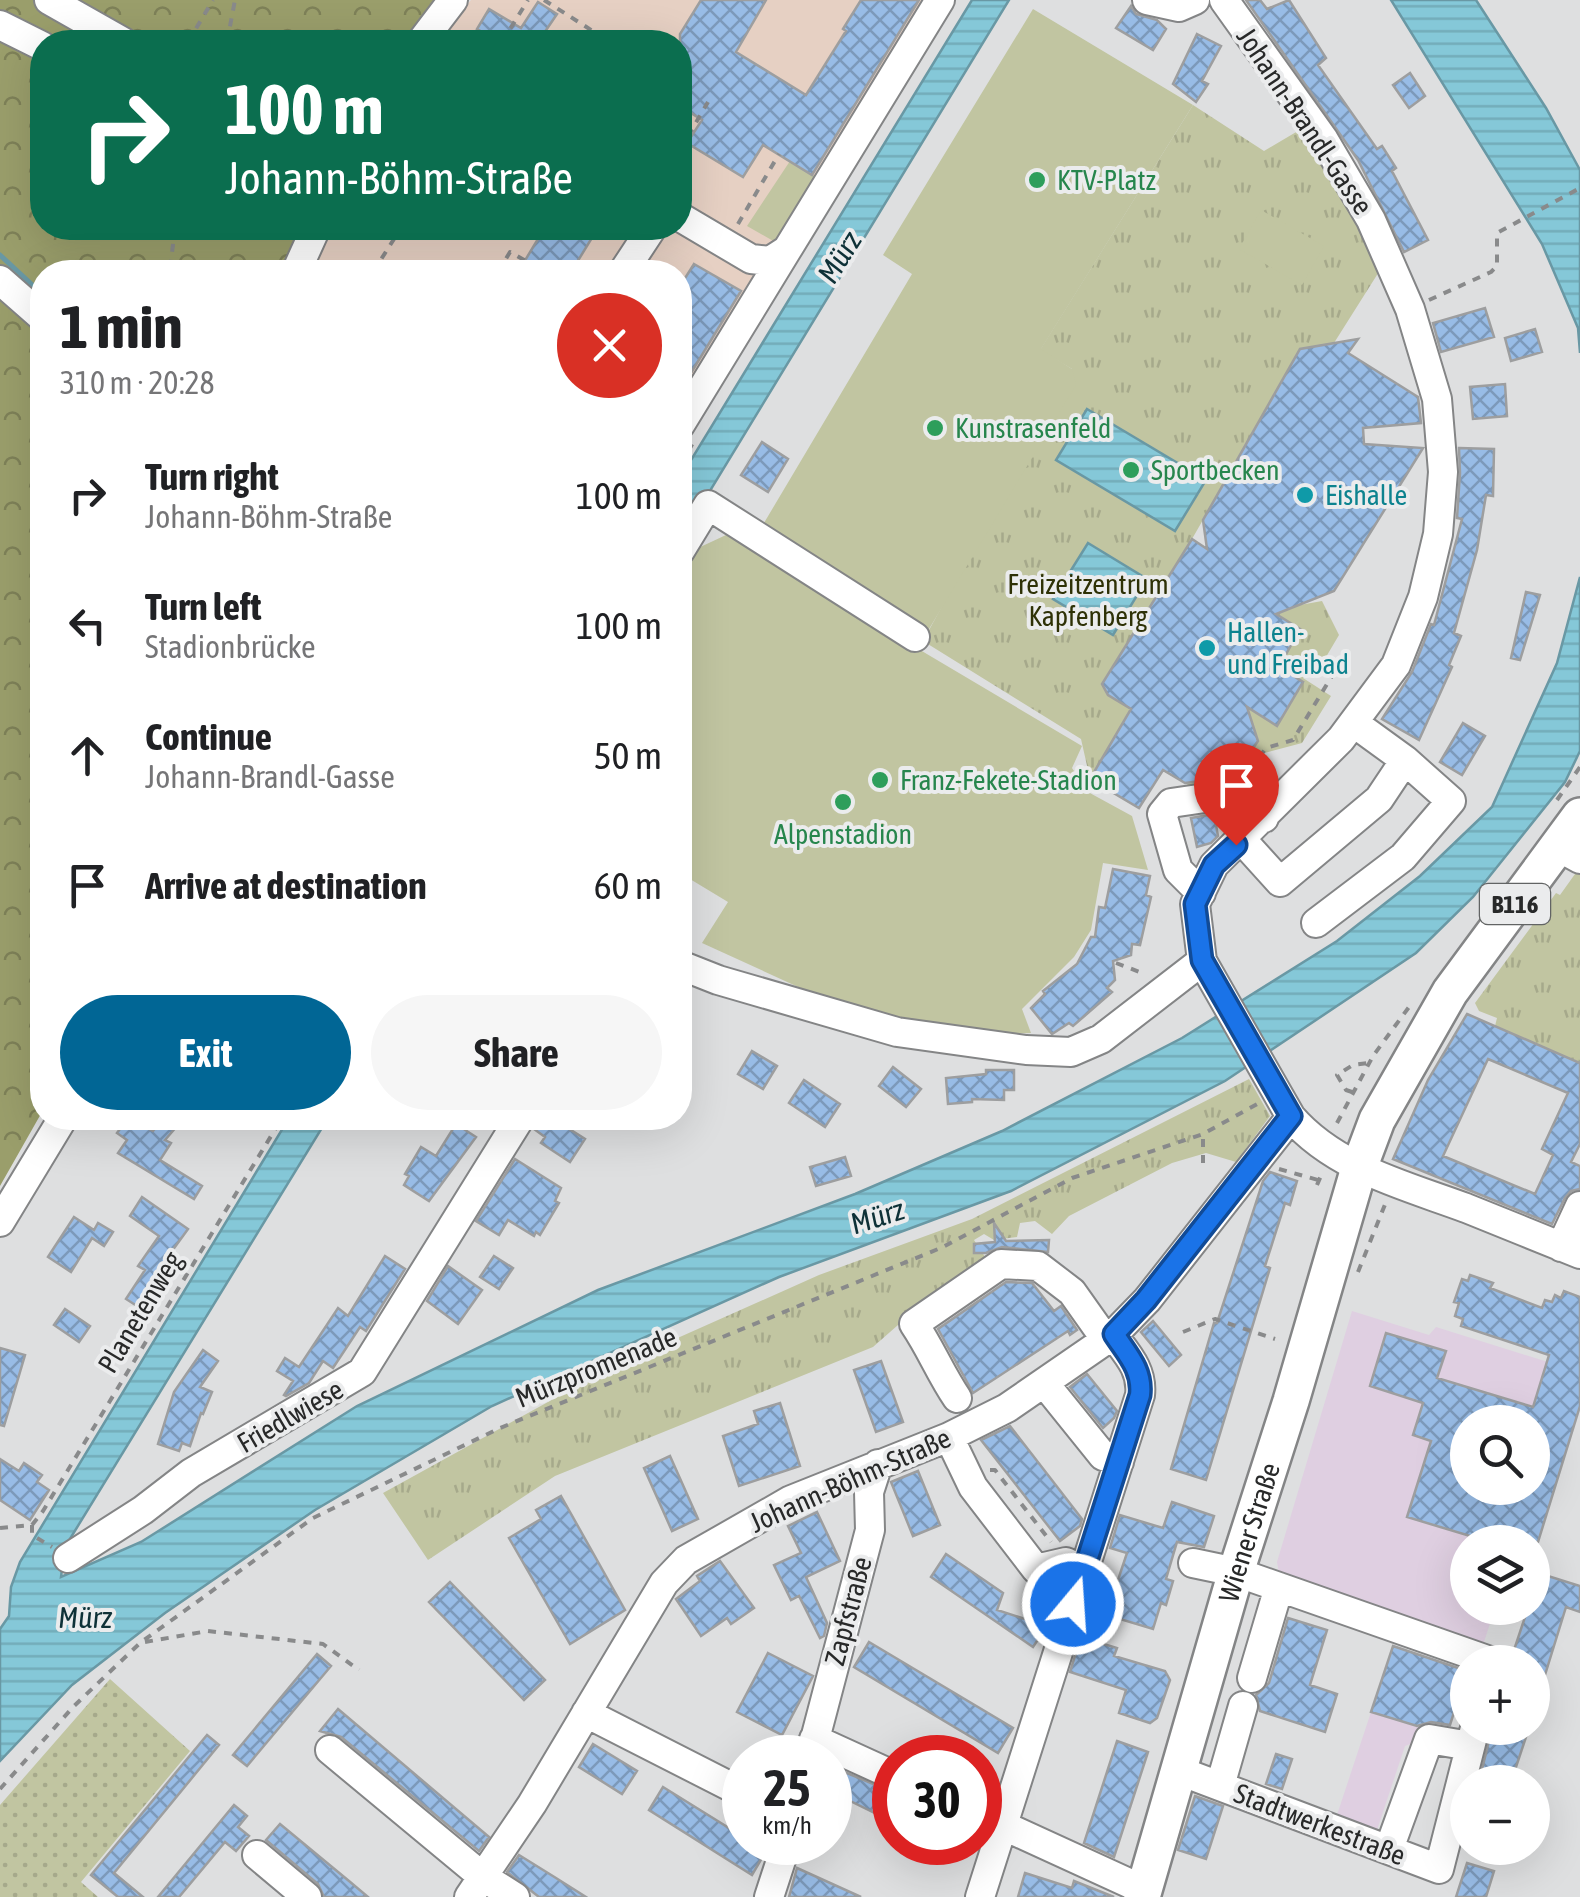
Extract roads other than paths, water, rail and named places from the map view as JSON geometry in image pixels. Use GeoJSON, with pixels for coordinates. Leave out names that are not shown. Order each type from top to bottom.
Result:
{"type":"FeatureCollection","features":[{"type":"Feature","properties":{"kind":"main road","name":"Wiener Straße"},"geometry":{"type":"LineString","coordinates":[[1143,1894],[1236,1572],[1359,1168],[1379,1116],[1432,1022],[1569,853],[1580,816]]}},
{"type":"Feature","properties":{"kind":"street"},"geometry":{"type":"LineString","coordinates":[[49,0],[101,30]]}},
{"type":"Feature","properties":{"kind":"street"},"geometry":{"type":"LineString","coordinates":[[430,30],[453,0]]}},
{"type":"Feature","properties":{"kind":"street"},"geometry":{"type":"LineString","coordinates":[[692,406],[940,0]]}},
{"type":"Feature","properties":{"kind":"street"},"geometry":{"type":"LineString","coordinates":[[1147,0],[1179,7],[1196,0]]}},
{"type":"Feature","properties":{"kind":"street","name":"Johann-Brandl-Gasse"},"geometry":{"type":"LineString","coordinates":[[1201,893],[1214,865],[1354,722],[1396,665],[1423,597],[1438,534],[1443,472],[1436,398],[1410,310],[1371,220],[1324,140],[1224,0]]}},
{"type":"Feature","properties":{"kind":"street"},"geometry":{"type":"LineString","coordinates":[[0,25],[30,40]]}},
{"type":"Feature","properties":{"kind":"street"},"geometry":{"type":"LineString","coordinates":[[692,225],[751,259],[770,261],[787,250]]}},
{"type":"Feature","properties":{"kind":"street"},"geometry":{"type":"LineString","coordinates":[[0,280],[30,306]]}},
{"type":"Feature","properties":{"kind":"street"},"geometry":{"type":"LineString","coordinates":[[692,531],[708,505],[915,637]]}},
{"type":"Feature","properties":{"kind":"street"},"geometry":{"type":"LineString","coordinates":[[1316,923],[1403,857],[1450,801],[1405,760],[1354,722]]}},
{"type":"Feature","properties":{"kind":"street"},"geometry":{"type":"LineString","coordinates":[[1242,840],[1280,882],[1379,799],[1405,760]]}},
{"type":"Feature","properties":{"kind":"street"},"geometry":{"type":"LineString","coordinates":[[1264,818],[1246,792],[1170,802],[1162,814],[1178,870],[1201,893],[1195,904],[1202,960],[1278,1095],[1307,1135],[1359,1168],[1570,1250],[1580,1206]]}},
{"type":"Feature","properties":{"kind":"street"},"geometry":{"type":"LineString","coordinates":[[692,970],[897,1032],[1070,1052],[1101,1039],[1202,960]]}},
{"type":"Feature","properties":{"kind":"street","name":"Johann-Böhm-Straße"},"geometry":{"type":"LineString","coordinates":[[476,1887],[532,1804],[664,1582],[686,1560],[791,1500],[949,1436],[1007,1408],[1110,1337],[1146,1300],[1278,1095]]}},
{"type":"Feature","properties":{"kind":"street"},"geometry":{"type":"LineString","coordinates":[[0,1222],[55,1130]]}},
{"type":"Feature","properties":{"kind":"street","name":"Friedlwiese"},"geometry":{"type":"LineString","coordinates":[[68,1558],[144,1510],[191,1472],[362,1372],[513,1130]]}},
{"type":"Feature","properties":{"kind":"street"},"geometry":{"type":"LineString","coordinates":[[957,1398],[914,1324],[1001,1264],[1038,1266],[1072,1292],[1137,1369],[1141,1382],[1119,1462],[1075,1566],[1002,1787]]}},
{"type":"Feature","properties":{"kind":"street"},"geometry":{"type":"LineString","coordinates":[[1046,1384],[1102,1456],[1119,1462]]}},
{"type":"Feature","properties":{"kind":"street"},"geometry":{"type":"LineString","coordinates":[[949,1436],[973,1487],[1036,1569],[1075,1566]]}},
{"type":"Feature","properties":{"kind":"street","name":"Zapfstraße"},"geometry":{"type":"LineString","coordinates":[[815,1735],[870,1530],[869,1492],[878,1464]]}},
{"type":"Feature","properties":{"kind":"street"},"geometry":{"type":"LineString","coordinates":[[1193,1563],[1236,1572],[1450,1647]]}},
{"type":"Feature","properties":{"kind":"street"},"geometry":{"type":"LineString","coordinates":[[1252,1678],[1279,1587]]}},
{"type":"Feature","properties":{"kind":"street"},"geometry":{"type":"LineString","coordinates":[[1222,1778],[1244,1706]]}},
{"type":"Feature","properties":{"kind":"street"},"geometry":{"type":"LineString","coordinates":[[586,1713],[722,1782]]}},
{"type":"Feature","properties":{"kind":"street"},"geometry":{"type":"LineString","coordinates":[[1389,1850],[1429,1739],[1450,1738]]}},
{"type":"Feature","properties":{"kind":"street","name":"Stadtwerkestraße"},"geometry":{"type":"LineString","coordinates":[[1177,1770],[1222,1778],[1440,1869],[1471,1745]]}},
{"type":"Feature","properties":{"kind":"street"},"geometry":{"type":"LineString","coordinates":[[330,1750],[476,1887],[515,1897]]}},
{"type":"Feature","properties":{"kind":"street"},"geometry":{"type":"LineString","coordinates":[[1002,1825],[1143,1894]]}},
{"type":"Feature","properties":{"kind":"street"},"geometry":{"type":"LineString","coordinates":[[257,1856],[307,1897]]}},
{"type":"Feature","properties":{"kind":"street"},"geometry":{"type":"LineString","coordinates":[[770,1897],[780,1865]]}},
{"type":"Feature","properties":{"kind":"street"},"geometry":{"type":"LineString","coordinates":[[980,1897],[985,1865]]}},
{"type":"Feature","properties":{"kind":"water","name":"Mürz"},"geometry":{"type":"Polygon","coordinates":[[[972,0],[1009,0],[692,520],[692,458],[972,0]]]}},
{"type":"Feature","properties":{"kind":"water"},"geometry":{"type":"Polygon","coordinates":[[[1391,0],[1476,0],[1546,108],[1580,170],[1580,353],[1578,328],[1542,244],[1391,0]]]}},
{"type":"Feature","properties":{"kind":"water","name":"Sportbecken"},"geometry":{"type":"Polygon","coordinates":[[[1087,409],[1206,480],[1175,531],[1056,460],[1087,409]]]}},
{"type":"Feature","properties":{"kind":"water"},"geometry":{"type":"Polygon","coordinates":[[[1088,543],[1147,579],[1113,635],[1053,599],[1088,543]]]}},
{"type":"Feature","properties":{"kind":"water","name":"Mürz"},"geometry":{"type":"Polygon","coordinates":[[[1580,577],[1580,751],[1565,782],[1473,897],[1416,953],[1225,1081],[1011,1191],[779,1277],[492,1406],[315,1510],[165,1613],[72,1685],[0,1761],[0,1629],[9,1616],[11,1587],[20,1562],[282,1130],[321,1130],[65,1547],[61,1577],[141,1542],[357,1406],[598,1290],[855,1194],[1002,1131],[1182,1038],[1337,941],[1420,876],[1492,807],[1557,663],[1580,577]]]}},
{"type":"Feature","properties":{"kind":"waterway"},"geometry":{"type":"LineString","coordinates":[[0,255],[30,283]]}},
{"type":"Feature","properties":{"kind":"place","name":"KTV-Platz"},"geometry":{"type":"Point","coordinates":[1037,180]}},
{"type":"Feature","properties":{"kind":"place","name":"Kunstrasenfeld"},"geometry":{"type":"Point","coordinates":[935,428]}},
{"type":"Feature","properties":{"kind":"place","name":"Sportbecken"},"geometry":{"type":"Point","coordinates":[1131,470]}},
{"type":"Feature","properties":{"kind":"place","name":"Eishalle"},"geometry":{"type":"Point","coordinates":[1305,495]}},
{"type":"Feature","properties":{"kind":"place","name":"Hallen- und Freibad"},"geometry":{"type":"Point","coordinates":[1207,648]}},
{"type":"Feature","properties":{"kind":"place","name":"Franz-Fekete-Stadion"},"geometry":{"type":"Point","coordinates":[880,780]}},
{"type":"Feature","properties":{"kind":"place","name":"Alpenstadion"},"geometry":{"type":"Point","coordinates":[843,802]}},
{"type":"Feature","properties":{"kind":"park label","name":"Freizeitzentrum Kapfenberg"},"geometry":{"type":"Point","coordinates":[1088,600]}}]}
